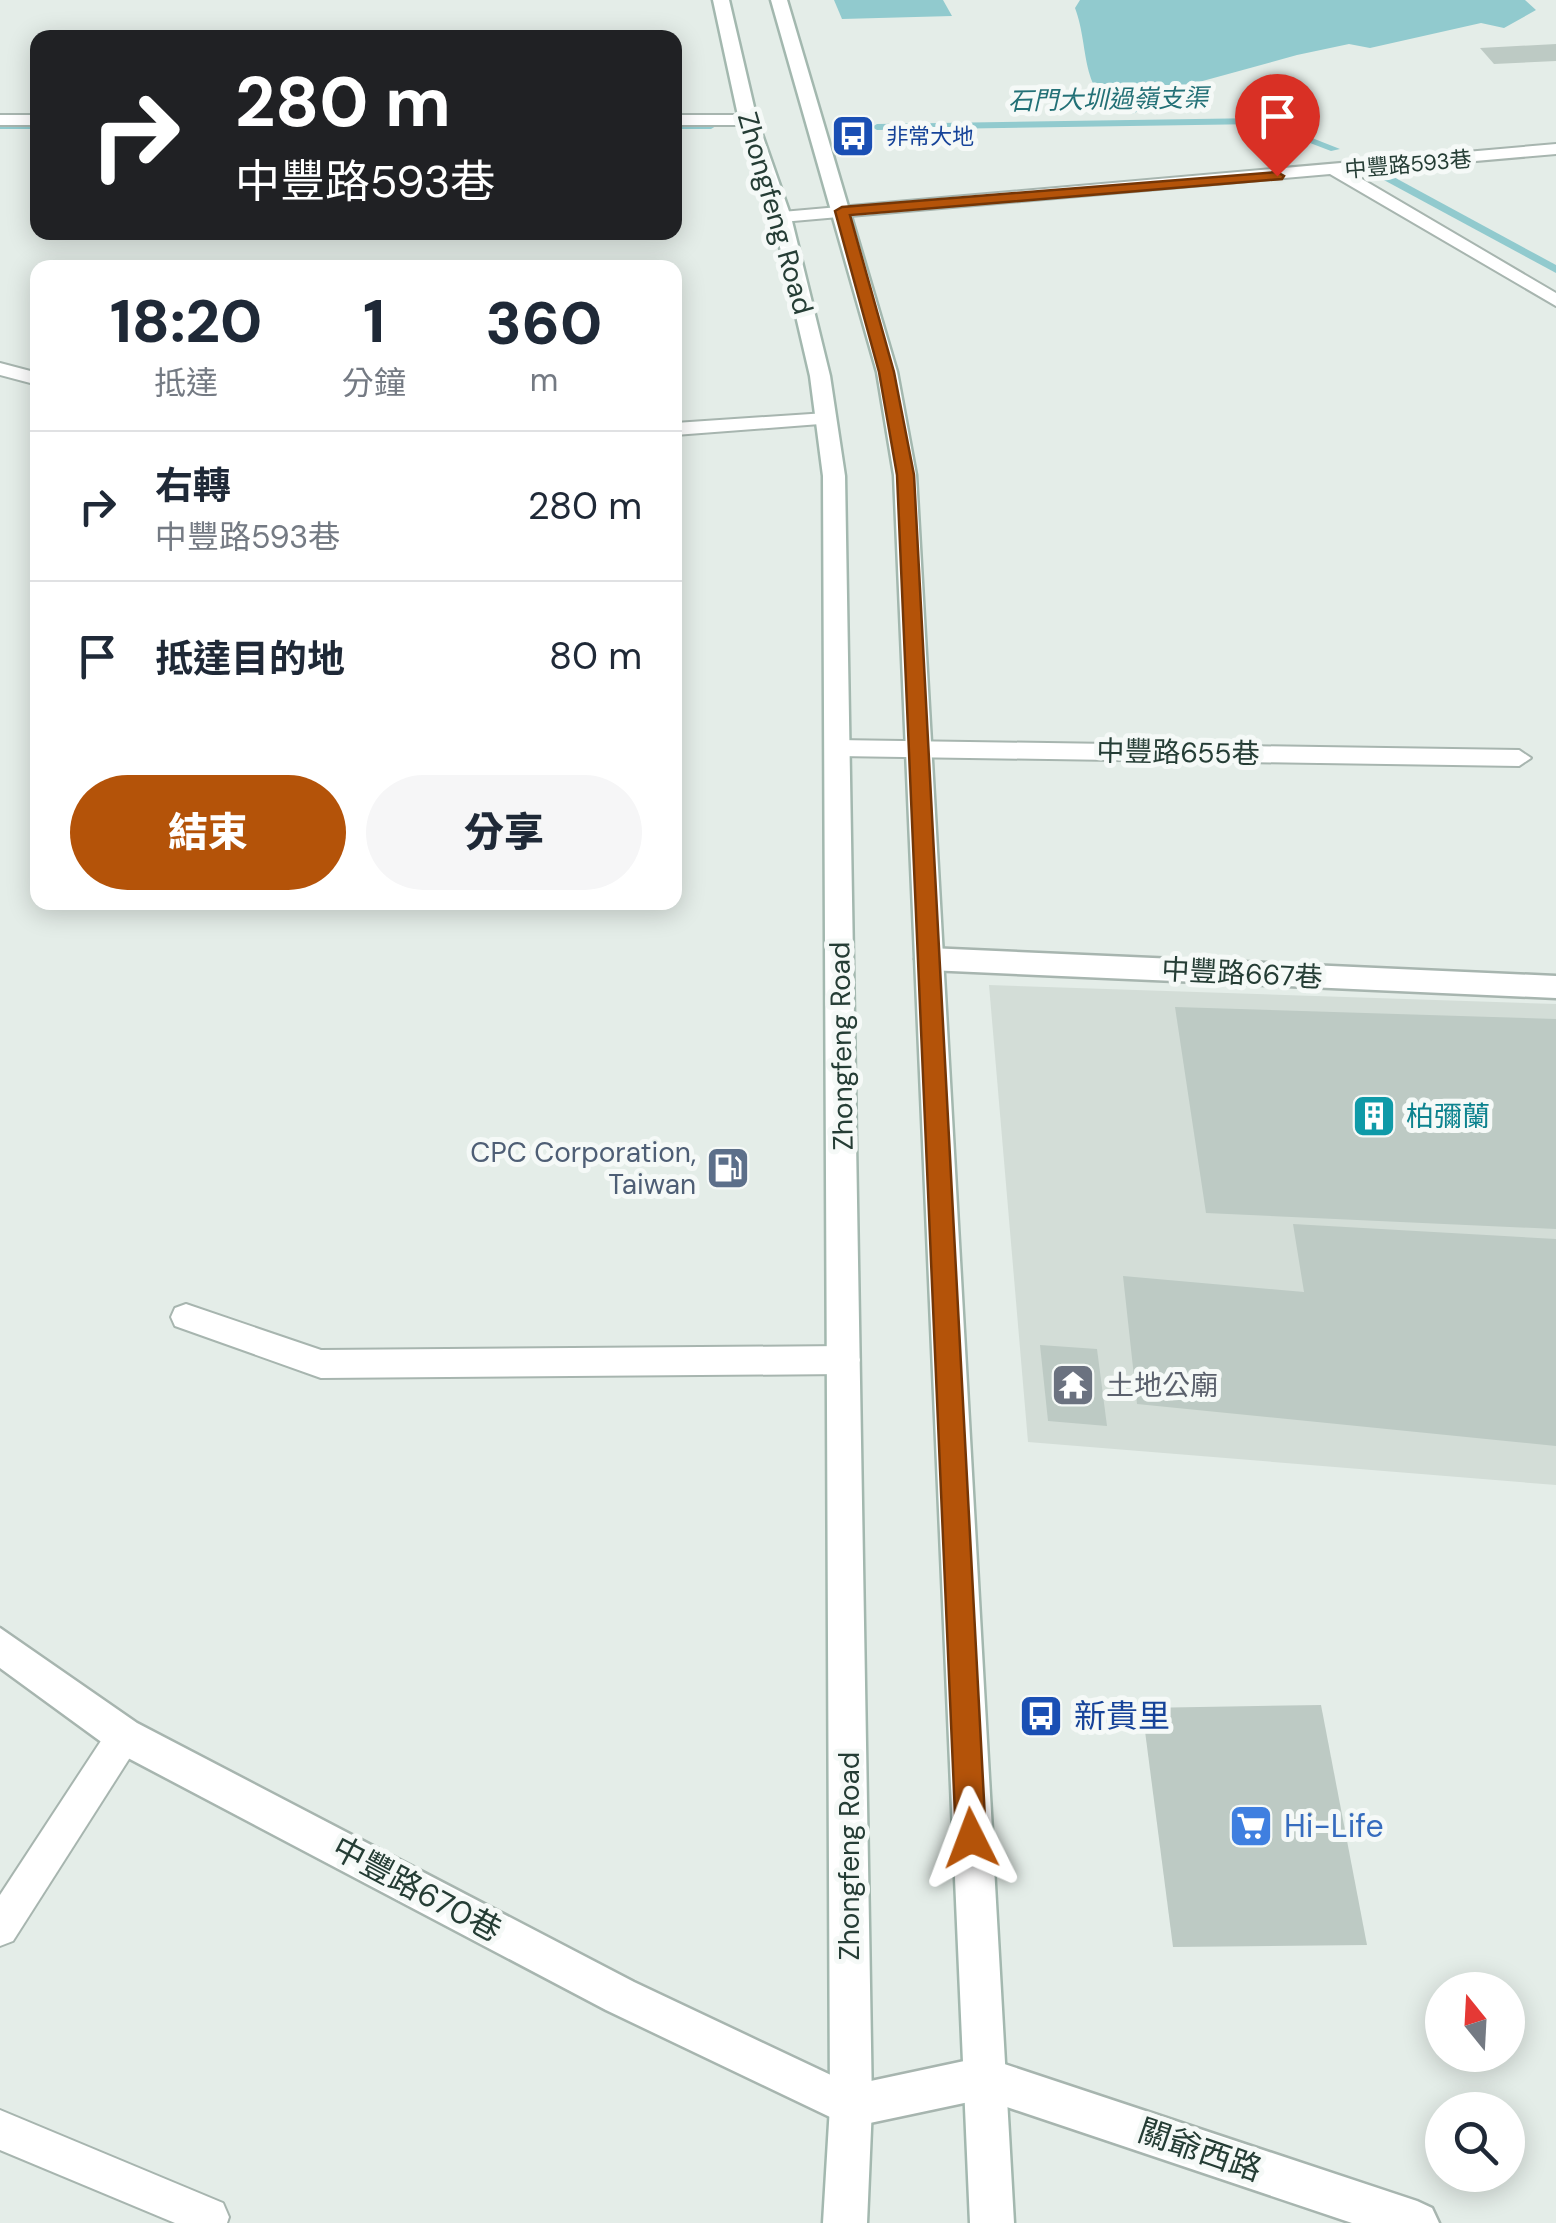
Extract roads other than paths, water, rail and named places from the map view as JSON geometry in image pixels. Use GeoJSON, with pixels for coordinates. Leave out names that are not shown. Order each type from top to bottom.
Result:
{"type":"FeatureCollection","features":[{"type":"Feature","properties":{"kind":"main road","name":"Zhongfeng Road"},"geometry":{"type":"LineString","coordinates":[[721,0],[748,120],[782,216],[826,418],[834,476],[850,2106],[845,2223]]}},
{"type":"Feature","properties":{"kind":"main road"},"geometry":{"type":"LineString","coordinates":[[779,0],[886,372],[905,475],[992,2223]]}},
{"type":"Feature","properties":{"kind":"main road","name":"中豐路667巷"},"geometry":{"type":"LineString","coordinates":[[928,959],[1556,987]]}},
{"type":"Feature","properties":{"kind":"main road","name":"中豐路670巷"},"geometry":{"type":"LineString","coordinates":[[0,1646],[124,1736],[620,1996],[850,2106]]}},
{"type":"Feature","properties":{"kind":"main road"},"geometry":{"type":"LineString","coordinates":[[850,2106],[983,2078]]}},
{"type":"Feature","properties":{"kind":"main road","name":"關爺西路"},"geometry":{"type":"LineString","coordinates":[[983,2078],[1417,2223]]}},
{"type":"Feature","properties":{"kind":"lane"},"geometry":{"type":"LineString","coordinates":[[0,120],[30,120]]}},
{"type":"Feature","properties":{"kind":"lane"},"geometry":{"type":"LineString","coordinates":[[682,120],[748,120]]}},
{"type":"Feature","properties":{"kind":"lane","name":"中豐路593巷"},"geometry":{"type":"LineString","coordinates":[[782,216],[1556,150]]}},
{"type":"Feature","properties":{"kind":"lane"},"geometry":{"type":"LineString","coordinates":[[1336,170],[1556,301]]}},
{"type":"Feature","properties":{"kind":"lane"},"geometry":{"type":"LineString","coordinates":[[0,369],[30,378]]}},
{"type":"Feature","properties":{"kind":"lane"},"geometry":{"type":"LineString","coordinates":[[682,428],[826,418]]}},
{"type":"Feature","properties":{"kind":"lane","name":"中豐路655巷"},"geometry":{"type":"LineString","coordinates":[[837,748],[1519,758]]}},
{"type":"Feature","properties":{"kind":"lane"},"geometry":{"type":"LineString","coordinates":[[186,1317],[321,1364],[845,1360]]}},
{"type":"Feature","properties":{"kind":"lane"},"geometry":{"type":"LineString","coordinates":[[0,1928],[124,1736]]}},
{"type":"Feature","properties":{"kind":"lane"},"geometry":{"type":"LineString","coordinates":[[0,2130],[209,2218]]}},
{"type":"Feature","properties":{"kind":"water"},"geometry":{"type":"Polygon","coordinates":[[[834,0],[943,0],[952,16],[842,19],[834,0]]]}},
{"type":"Feature","properties":{"kind":"water"},"geometry":{"type":"Polygon","coordinates":[[[1080,0],[1525,0],[1536,10],[1504,28],[1481,23],[1370,48],[1349,44],[1297,55],[1199,82],[1132,114],[1114,107],[1094,85],[1075,8],[1080,0]]]}},
{"type":"Feature","properties":{"kind":"waterway","name":"石門大圳過嶺支渠"},"geometry":{"type":"LineString","coordinates":[[877,127],[1261,121],[1335,149]]}},
{"type":"Feature","properties":{"kind":"waterway","name":"石門大圳過嶺支渠"},"geometry":{"type":"LineString","coordinates":[[0,126],[30,126]]}},
{"type":"Feature","properties":{"kind":"waterway","name":"石門大圳過嶺支渠"},"geometry":{"type":"LineString","coordinates":[[682,126],[711,126]]}},
{"type":"Feature","properties":{"kind":"waterway","name":"石門大圳過嶺支渠"},"geometry":{"type":"LineString","coordinates":[[1386,177],[1556,270]]}},
{"type":"Feature","properties":{"kind":"place","name":"非常大地"},"geometry":{"type":"Point","coordinates":[853,136]}},
{"type":"Feature","properties":{"kind":"place","name":"柏彌蘭"},"geometry":{"type":"Point","coordinates":[1374,1116]}},
{"type":"Feature","properties":{"kind":"place","name":"CPC Corporation, Taiwan"},"geometry":{"type":"Point","coordinates":[728,1168]}},
{"type":"Feature","properties":{"kind":"place","name":"土地公廟"},"geometry":{"type":"Point","coordinates":[1073,1385]}},
{"type":"Feature","properties":{"kind":"place","name":"新貴里"},"geometry":{"type":"Point","coordinates":[1041,1716]}},
{"type":"Feature","properties":{"kind":"place","name":"Hi-Life"},"geometry":{"type":"Point","coordinates":[1251,1826]}}]}
